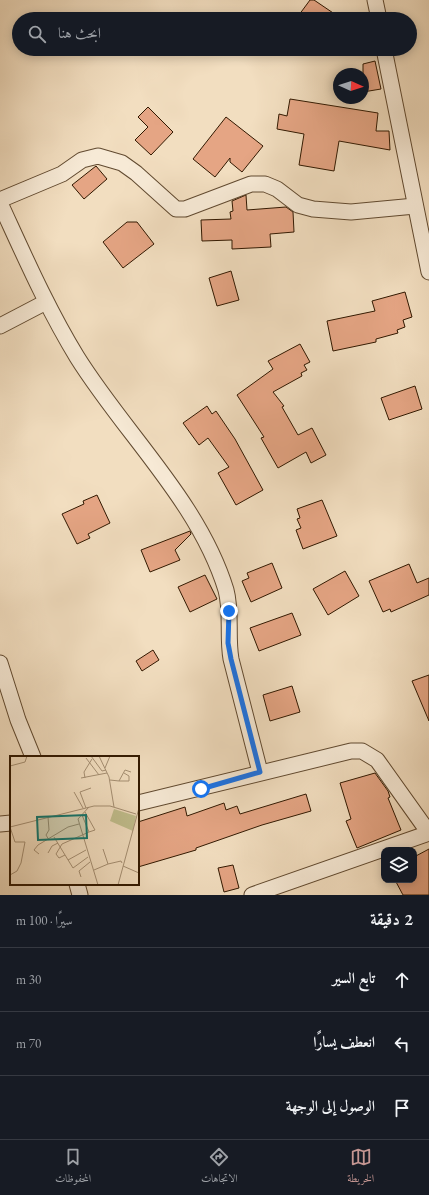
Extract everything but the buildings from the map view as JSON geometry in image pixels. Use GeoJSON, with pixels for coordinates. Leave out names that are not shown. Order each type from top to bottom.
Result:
{"type":"FeatureCollection","features":[{"type":"Feature","properties":{"kind":"street"},"geometry":{"type":"LineString","coordinates":[[375,0],[377,12]]}},
{"type":"Feature","properties":{"kind":"street"},"geometry":{"type":"LineString","coordinates":[[385,56],[429,272]]}},
{"type":"Feature","properties":{"kind":"street"},"geometry":{"type":"LineString","coordinates":[[260,772],[231,659],[228,643],[229,611],[226,592],[217,566],[198,526],[77,357],[46,302],[0,202],[62,174],[82,160],[98,156],[122,163],[136,172],[176,209],[185,209],[251,184],[265,184],[277,189],[298,205],[313,209],[351,212],[415,206]]}},
{"type":"Feature","properties":{"kind":"street"},"geometry":{"type":"LineString","coordinates":[[0,326],[46,302]]}},
{"type":"Feature","properties":{"kind":"street"},"geometry":{"type":"LineString","coordinates":[[0,663],[18,720],[33,756]]}},
{"type":"Feature","properties":{"kind":"street"},"geometry":{"type":"LineString","coordinates":[[139,803],[201,789],[260,772],[351,750],[362,751],[377,760],[429,833],[252,895]]}},
{"type":"Feature","properties":{"kind":"street"},"geometry":{"type":"LineString","coordinates":[[0,824],[10,823]]}},
{"type":"Feature","properties":{"kind":"street"},"geometry":{"type":"LineString","coordinates":[[77,885],[80,895]]}},
{"type":"Feature","properties":{"kind":"route"},"geometry":{"type":"LineString","coordinates":[[201,789],[260,772],[248,731],[231,659],[228,643],[229,611]]}}]}
